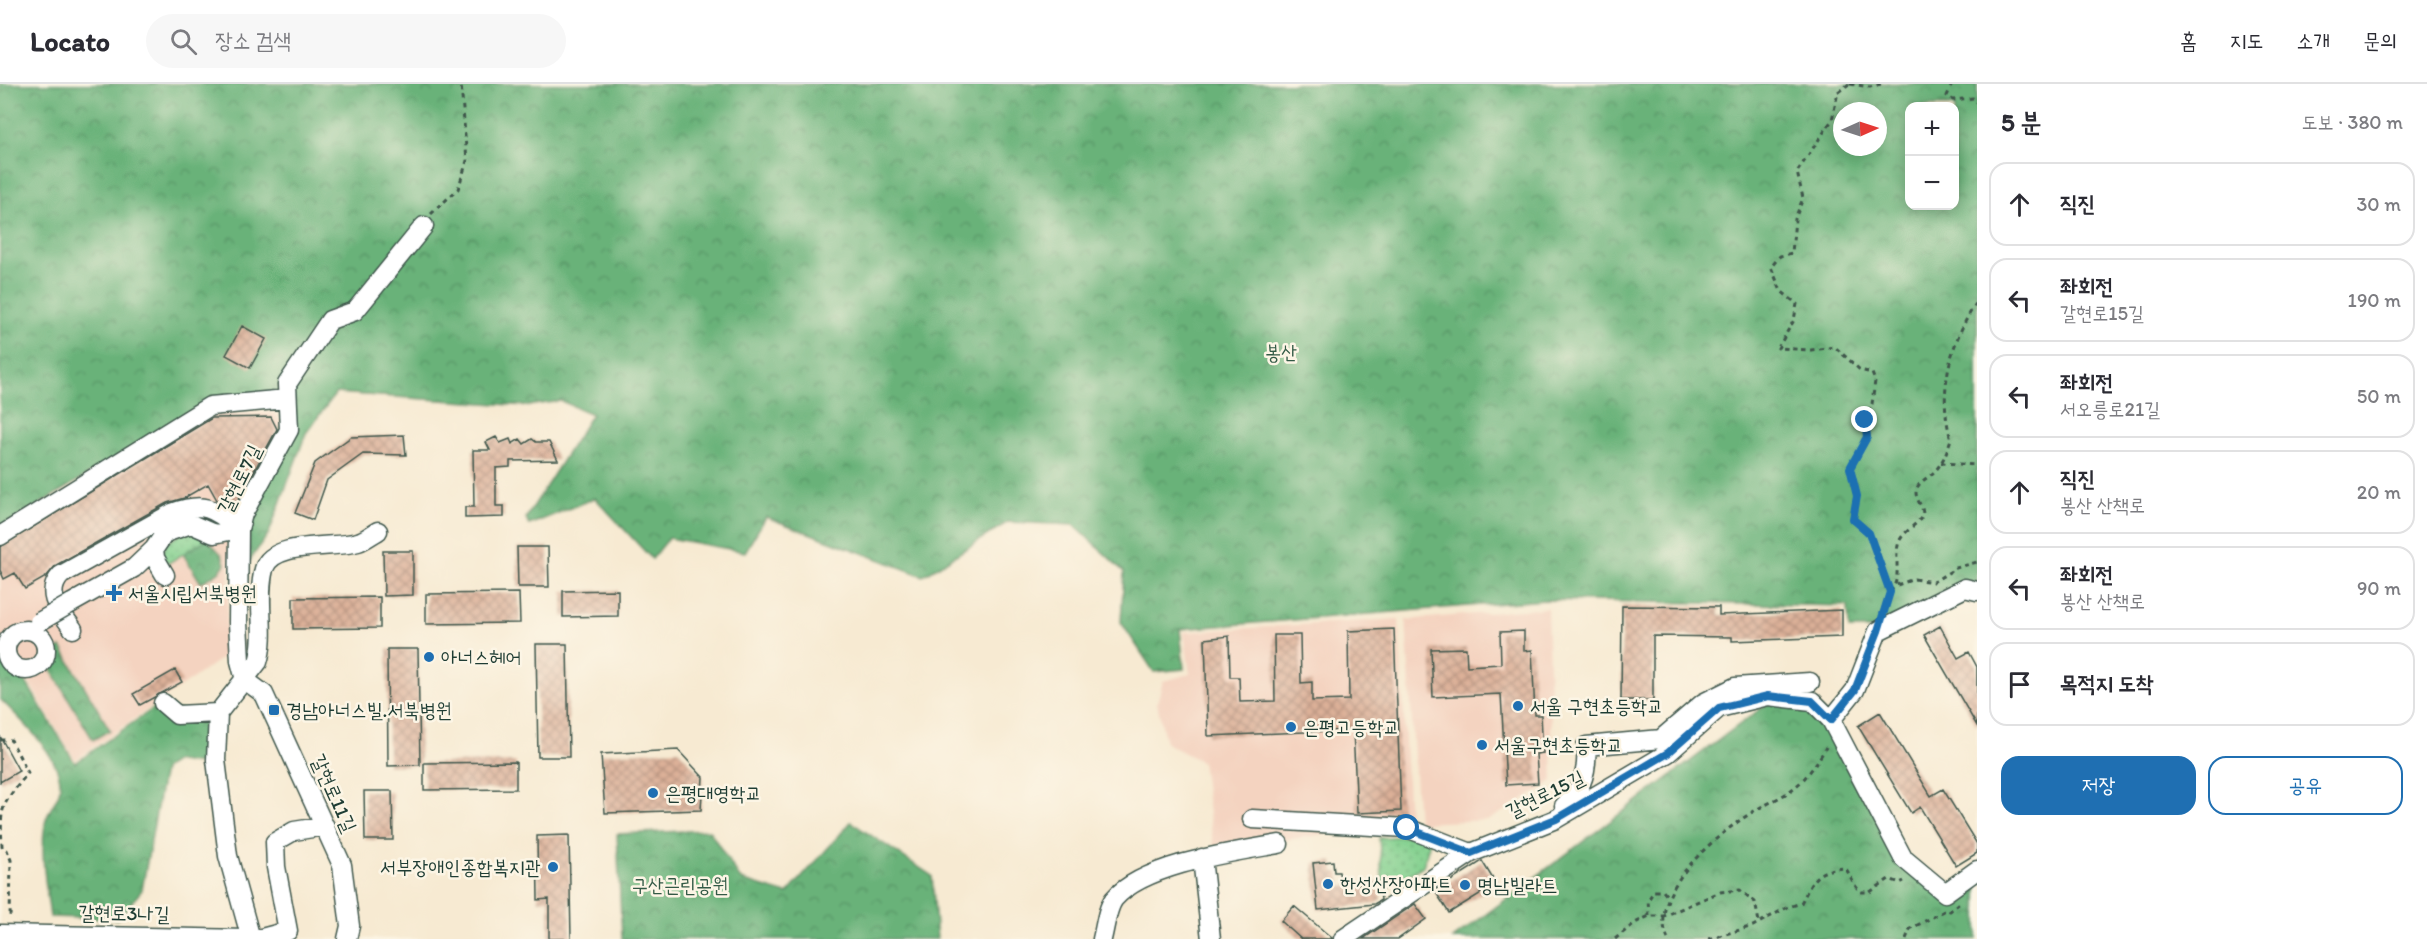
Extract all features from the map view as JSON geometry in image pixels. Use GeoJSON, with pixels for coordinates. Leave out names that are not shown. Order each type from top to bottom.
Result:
{"type":"FeatureCollection","features":[{"type":"Feature","properties":{"kind":"street","name":"갈현로7길"},"geometry":{"type":"LineString","coordinates":[[245,680],[240,661],[238,622],[239,529],[243,513],[289,430],[287,384],[330,320],[355,311],[424,226]]}},
{"type":"Feature","properties":{"kind":"street"},"geometry":{"type":"LineString","coordinates":[[0,536],[210,406],[287,399]]}},
{"type":"Feature","properties":{"kind":"street"},"geometry":{"type":"LineString","coordinates":[[73,629],[54,600],[53,587],[61,575],[158,520],[188,507],[206,507],[239,529]]}},
{"type":"Feature","properties":{"kind":"street"},"geometry":{"type":"LineString","coordinates":[[150,553],[158,520]]}},
{"type":"Feature","properties":{"kind":"street"},"geometry":{"type":"LineString","coordinates":[[34,626],[45,647],[43,660],[34,668],[21,669],[10,662],[4,643],[16,633],[34,626],[134,568],[150,553],[165,533],[184,525],[198,526],[214,534],[239,529]]}},
{"type":"Feature","properties":{"kind":"street"},"geometry":{"type":"LineString","coordinates":[[251,939],[228,856],[216,760],[218,713],[258,662],[261,652],[259,604],[265,566],[281,551],[359,542],[378,531]]}},
{"type":"Feature","properties":{"kind":"street"},"geometry":{"type":"LineString","coordinates":[[150,553],[165,575]]}},
{"type":"Feature","properties":{"kind":"street"},"geometry":{"type":"LineString","coordinates":[[1972,874],[1945,893],[1903,858],[1831,720],[1855,690],[1878,631],[1965,588],[1977,591]]}},
{"type":"Feature","properties":{"kind":"street","name":"갈현로11길"},"geometry":{"type":"LineString","coordinates":[[245,680],[264,694],[342,865],[350,926],[347,939]]}},
{"type":"Feature","properties":{"kind":"street"},"geometry":{"type":"LineString","coordinates":[[1521,832],[1539,819],[1566,805],[1581,789],[1587,761],[1586,746],[1661,740],[1703,703],[1735,687],[1810,681]]}},
{"type":"Feature","properties":{"kind":"street","name":"갈현로15길"},"geometry":{"type":"LineString","coordinates":[[1343,939],[1471,853],[1556,819],[1668,753],[1719,708],[1768,696],[1779,697],[1812,701],[1831,720]]}},
{"type":"Feature","properties":{"kind":"street"},"geometry":{"type":"LineString","coordinates":[[163,703],[177,716],[218,713]]}},
{"type":"Feature","properties":{"kind":"street"},"geometry":{"type":"LineString","coordinates":[[1252,819],[1407,828],[1471,853]]}},
{"type":"Feature","properties":{"kind":"street"},"geometry":{"type":"LineString","coordinates":[[258,939],[288,931],[276,867],[275,842],[294,831],[325,826]]}},
{"type":"Feature","properties":{"kind":"street"},"geometry":{"type":"LineString","coordinates":[[1102,939],[1113,901],[1133,883],[1202,858],[1279,844]]}},
{"type":"Feature","properties":{"kind":"street"},"geometry":{"type":"LineString","coordinates":[[1202,858],[1211,939]]}},
{"type":"Feature","properties":{"kind":"street","name":"갈현로3나길"},"geometry":{"type":"LineString","coordinates":[[5,934],[246,939]]}},
{"type":"Feature","properties":{"kind":"path"},"geometry":{"type":"LineString","coordinates":[[424,226],[430,214],[458,189],[467,161],[461,84]]}},
{"type":"Feature","properties":{"kind":"path"},"geometry":{"type":"LineString","coordinates":[[1881,84],[1870,87],[1849,84],[1838,92],[1832,120],[1797,172],[1803,198],[1795,219],[1792,253],[1780,256],[1772,267],[1780,291],[1797,304],[1794,320],[1778,348],[1811,350],[1835,347],[1860,370],[1872,373],[1875,381],[1872,404],[1865,420],[1867,437],[1850,468],[1857,496],[1853,519],[1869,533],[1890,592]]}},
{"type":"Feature","properties":{"kind":"path"},"geometry":{"type":"LineString","coordinates":[[1952,84],[1947,96],[1953,100],[1973,98],[1977,102]]}},
{"type":"Feature","properties":{"kind":"path"},"geometry":{"type":"LineString","coordinates":[[1895,586],[1898,544],[1902,536],[1923,516],[1923,510],[1916,498],[1916,491],[1920,483],[1941,464],[1952,439],[1946,421],[1943,396],[1959,335],[1977,302]]}},
{"type":"Feature","properties":{"kind":"path"},"geometry":{"type":"LineString","coordinates":[[1941,464],[1977,465]]}},
{"type":"Feature","properties":{"kind":"path"},"geometry":{"type":"LineString","coordinates":[[1878,631],[1890,592],[1895,586],[1914,579],[1933,582],[1956,568],[1977,562]]}},
{"type":"Feature","properties":{"kind":"path"},"geometry":{"type":"LineString","coordinates":[[1668,939],[1664,931],[1667,896],[1704,849],[1749,814],[1796,787],[1825,750],[1830,740],[1831,720]]}},
{"type":"Feature","properties":{"kind":"path"},"geometry":{"type":"LineString","coordinates":[[0,740],[11,740],[28,773],[3,804],[0,813],[2,847],[7,850],[11,860],[5,934]]}},
{"type":"Feature","properties":{"kind":"path"},"geometry":{"type":"LineString","coordinates":[[1709,939],[1759,922],[1801,903],[1808,885],[1816,876],[1828,869],[1845,868],[1851,875],[1853,885],[1862,892],[1870,892],[1889,879],[1900,883],[1917,869]]}},
{"type":"Feature","properties":{"kind":"path"},"geometry":{"type":"LineString","coordinates":[[1906,939],[1910,928],[1960,905],[1972,874]]}},
{"type":"Feature","properties":{"kind":"path"},"geometry":{"type":"LineString","coordinates":[[1615,939],[1635,923],[1649,916],[1664,916],[1720,892],[1734,889],[1740,890],[1755,902],[1759,922]]}},
{"type":"Feature","properties":{"kind":"path"},"geometry":{"type":"LineString","coordinates":[[1649,916],[1648,900],[1654,891],[1664,891],[1667,896]]}},
{"type":"Feature","properties":{"kind":"shaded area","name":"서울시립서북병원"},"geometry":{"type":"Polygon","coordinates":[[[274,413],[285,426],[232,525],[225,656],[75,760],[11,652],[0,655],[0,533],[207,414],[274,413]]]}},
{"type":"Feature","properties":{"kind":"shaded area","name":"서울구현초등학교"},"geometry":{"type":"Polygon","coordinates":[[[1547,608],[1553,781],[1489,820],[1418,823],[1406,620],[1547,608]]]}},
{"type":"Feature","properties":{"kind":"shaded area"},"geometry":{"type":"Polygon","coordinates":[[[1399,619],[1409,822],[1214,850],[1202,762],[1166,743],[1157,703],[1163,681],[1190,674],[1184,632],[1399,619]]]}},
{"type":"Feature","properties":{"kind":"green space","name":"봉산"},"geometry":{"type":"Polygon","coordinates":[[[0,84],[1977,84],[1977,586],[1871,629],[1849,629],[1848,606],[1544,600],[1180,629],[1184,669],[1154,672],[1121,622],[1124,572],[1074,525],[1008,522],[923,576],[766,517],[745,552],[669,538],[652,559],[595,498],[529,525],[526,518],[592,414],[561,401],[527,406],[336,393],[306,433],[269,533],[248,563],[250,512],[292,398],[209,401],[0,528],[0,84]]]}},
{"type":"Feature","properties":{"kind":"green space"},"geometry":{"type":"Polygon","coordinates":[[[187,530],[207,539],[167,564],[162,556],[166,543],[187,530]]]}},
{"type":"Feature","properties":{"kind":"green space"},"geometry":{"type":"Polygon","coordinates":[[[207,539],[222,555],[225,564],[220,571],[201,583],[183,554],[207,539]]]}},
{"type":"Feature","properties":{"kind":"green space"},"geometry":{"type":"Polygon","coordinates":[[[61,647],[110,730],[93,740],[50,668],[54,651],[61,647]]]}},
{"type":"Feature","properties":{"kind":"green space"},"geometry":{"type":"Polygon","coordinates":[[[9,654],[75,763],[158,705],[213,718],[210,765],[176,761],[164,769],[142,890],[118,919],[50,917],[43,847],[46,818],[59,792],[60,781],[52,759],[45,748],[0,699],[0,658],[9,654]]]}},
{"type":"Feature","properties":{"kind":"green space"},"geometry":{"type":"Polygon","coordinates":[[[1768,703],[1808,708],[1831,720],[1903,858],[1945,893],[1977,879],[1977,939],[1453,939],[1768,703]]]}},
{"type":"Feature","properties":{"kind":"green space","name":"구산근린공원"},"geometry":{"type":"Polygon","coordinates":[[[851,822],[932,876],[937,939],[622,939],[617,834],[709,830],[741,880],[787,894],[851,822]]]}},
{"type":"Feature","properties":{"kind":"green space"},"geometry":{"type":"Polygon","coordinates":[[[1432,834],[1423,866],[1383,890],[1379,838],[1432,834]]]}},
{"type":"Feature","properties":{"kind":"building"},"geometry":{"type":"Polygon","coordinates":[[[242,326],[266,339],[250,368],[226,355],[242,326]]]}},
{"type":"Feature","properties":{"kind":"building"},"geometry":{"type":"Polygon","coordinates":[[[271,417],[277,429],[238,500],[226,505],[217,500],[208,484],[184,498],[167,503],[56,565],[46,577],[25,589],[15,573],[4,579],[0,570],[0,547],[212,418],[271,417]]]}},
{"type":"Feature","properties":{"kind":"building"},"geometry":{"type":"Polygon","coordinates":[[[404,435],[406,455],[363,454],[327,480],[313,520],[295,513],[315,463],[351,437],[404,435]]]}},
{"type":"Feature","properties":{"kind":"building"},"geometry":{"type":"Polygon","coordinates":[[[496,437],[500,443],[510,439],[512,444],[520,439],[524,444],[532,439],[536,442],[549,442],[558,460],[510,461],[510,467],[496,468],[496,506],[504,506],[504,517],[465,518],[465,507],[474,507],[473,450],[490,450],[486,442],[496,437]]]}},
{"type":"Feature","properties":{"kind":"building"},"geometry":{"type":"Polygon","coordinates":[[[517,547],[548,547],[549,587],[518,587],[517,547]]]}},
{"type":"Feature","properties":{"kind":"building"},"geometry":{"type":"Polygon","coordinates":[[[383,551],[413,551],[413,595],[384,596],[383,551]]]}},
{"type":"Feature","properties":{"kind":"building"},"geometry":{"type":"Polygon","coordinates":[[[618,590],[618,616],[563,617],[563,591],[618,590]]]}},
{"type":"Feature","properties":{"kind":"building"},"geometry":{"type":"Polygon","coordinates":[[[519,593],[520,623],[426,624],[426,594],[519,593]]]}},
{"type":"Feature","properties":{"kind":"building"},"geometry":{"type":"Polygon","coordinates":[[[380,597],[380,628],[293,629],[293,598],[380,597]]]}},
{"type":"Feature","properties":{"kind":"building"},"geometry":{"type":"Polygon","coordinates":[[[1622,606],[1719,607],[1719,615],[1842,610],[1842,637],[1732,641],[1732,637],[1653,636],[1653,700],[1621,700],[1622,606]]]}},
{"type":"Feature","properties":{"kind":"building"},"geometry":{"type":"Polygon","coordinates":[[[1940,626],[1958,658],[1969,652],[1977,667],[1977,726],[1924,635],[1940,626]]]}},
{"type":"Feature","properties":{"kind":"building","name":"은평고등학교"},"geometry":{"type":"Polygon","coordinates":[[[1394,629],[1401,811],[1357,813],[1353,730],[1208,736],[1205,639],[1229,636],[1230,677],[1239,677],[1240,702],[1275,701],[1274,635],[1300,635],[1301,683],[1312,682],[1312,701],[1349,700],[1348,631],[1394,629]]]}},
{"type":"Feature","properties":{"kind":"building","name":"서울 구현초등학교"},"geometry":{"type":"Polygon","coordinates":[[[1524,631],[1524,651],[1532,650],[1535,715],[1541,715],[1543,753],[1536,754],[1538,783],[1506,785],[1501,694],[1433,697],[1431,649],[1466,648],[1467,666],[1501,664],[1500,632],[1524,631]]]}},
{"type":"Feature","properties":{"kind":"building"},"geometry":{"type":"Polygon","coordinates":[[[536,644],[567,644],[569,757],[538,757],[536,644]]]}},
{"type":"Feature","properties":{"kind":"building"},"geometry":{"type":"Polygon","coordinates":[[[387,649],[418,649],[420,765],[388,766],[387,649]]]}},
{"type":"Feature","properties":{"kind":"building"},"geometry":{"type":"Polygon","coordinates":[[[175,670],[182,682],[140,705],[133,694],[175,670]]]}},
{"type":"Feature","properties":{"kind":"building"},"geometry":{"type":"Polygon","coordinates":[[[1880,712],[1931,796],[1943,789],[1977,844],[1977,853],[1956,866],[1920,807],[1911,813],[1858,726],[1880,712]]]}},
{"type":"Feature","properties":{"kind":"building"},"geometry":{"type":"Polygon","coordinates":[[[0,736],[19,771],[0,782],[0,736]]]}},
{"type":"Feature","properties":{"kind":"building","name":"은평대영학교"},"geometry":{"type":"Polygon","coordinates":[[[678,750],[703,777],[701,810],[605,813],[601,754],[678,750]]]}},
{"type":"Feature","properties":{"kind":"building"},"geometry":{"type":"Polygon","coordinates":[[[516,762],[516,789],[424,790],[424,763],[516,762]]]}},
{"type":"Feature","properties":{"kind":"building"},"geometry":{"type":"Polygon","coordinates":[[[364,791],[392,791],[393,840],[365,840],[364,791]]]}},
{"type":"Feature","properties":{"kind":"building","name":"서부장애인종합복지관"},"geometry":{"type":"Polygon","coordinates":[[[569,835],[571,939],[549,939],[549,899],[538,900],[537,836],[569,835]]]}},
{"type":"Feature","properties":{"kind":"building","name":"한성산장아파트"},"geometry":{"type":"Polygon","coordinates":[[[1333,861],[1334,872],[1339,872],[1341,886],[1379,882],[1381,900],[1374,904],[1318,910],[1313,863],[1333,861]]]}},
{"type":"Feature","properties":{"kind":"building","name":"명남빌라트"},"geometry":{"type":"Polygon","coordinates":[[[1482,861],[1496,884],[1449,913],[1435,891],[1482,861]]]}},
{"type":"Feature","properties":{"kind":"building"},"geometry":{"type":"Polygon","coordinates":[[[1415,904],[1426,919],[1398,939],[1363,939],[1415,904]]]}},
{"type":"Feature","properties":{"kind":"building"},"geometry":{"type":"Polygon","coordinates":[[[1294,906],[1332,939],[1301,939],[1281,921],[1294,906]]]}},
{"type":"Feature","properties":{"kind":"place","name":"서울시립서북병원"},"geometry":{"type":"Point","coordinates":[114,593]}},
{"type":"Feature","properties":{"kind":"place","name":"아너스헤어"},"geometry":{"type":"Point","coordinates":[429,657]}},
{"type":"Feature","properties":{"kind":"place","name":"서울 구현초등학교"},"geometry":{"type":"Point","coordinates":[1518,706]}},
{"type":"Feature","properties":{"kind":"place","name":"경남아너스빌.서북병원"},"geometry":{"type":"Point","coordinates":[274,710]}},
{"type":"Feature","properties":{"kind":"place","name":"은평고등학교"},"geometry":{"type":"Point","coordinates":[1291,727]}},
{"type":"Feature","properties":{"kind":"place","name":"서울구현초등학교"},"geometry":{"type":"Point","coordinates":[1482,745]}},
{"type":"Feature","properties":{"kind":"place","name":"은평대영학교"},"geometry":{"type":"Point","coordinates":[653,793]}},
{"type":"Feature","properties":{"kind":"place","name":"서부장애인종합복지관"},"geometry":{"type":"Point","coordinates":[553,867]}},
{"type":"Feature","properties":{"kind":"place","name":"한성산장아파트"},"geometry":{"type":"Point","coordinates":[1328,884]}},
{"type":"Feature","properties":{"kind":"place","name":"명남빌라트"},"geometry":{"type":"Point","coordinates":[1465,885]}},
{"type":"Feature","properties":{"kind":"route"},"geometry":{"type":"LineString","coordinates":[[1407,828],[1471,853],[1556,819],[1668,753],[1719,708],[1768,696],[1812,701],[1831,720],[1855,690],[1878,631],[1890,592],[1869,533],[1853,519],[1857,496],[1850,468],[1867,437],[1865,420]]}}]}
